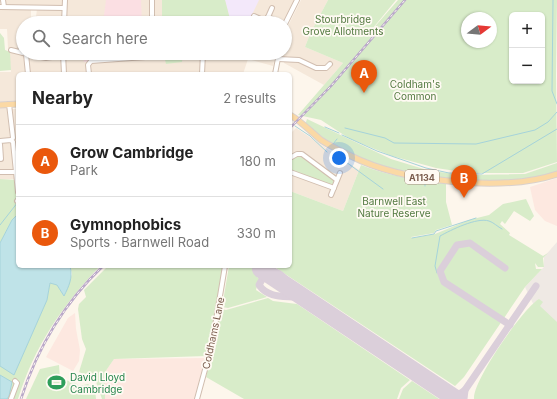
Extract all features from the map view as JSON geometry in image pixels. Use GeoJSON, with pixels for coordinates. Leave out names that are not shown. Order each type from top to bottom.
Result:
{"type":"FeatureCollection","features":[{"type":"Feature","properties":{"kind":"main road"},"geometry":{"type":"LineString","coordinates":[[0,105],[16,104]]}},
{"type":"Feature","properties":{"kind":"main road","name":"A1134"},"geometry":{"type":"LineString","coordinates":[[292,116],[323,141],[350,156],[398,172],[448,180],[492,183],[525,181],[557,174]]}},
{"type":"Feature","properties":{"kind":"street"},"geometry":{"type":"LineString","coordinates":[[3,0],[2,7],[64,8]]}},
{"type":"Feature","properties":{"kind":"street"},"geometry":{"type":"LineString","coordinates":[[64,16],[65,0]]}},
{"type":"Feature","properties":{"kind":"street"},"geometry":{"type":"LineString","coordinates":[[152,0],[152,16]]}},
{"type":"Feature","properties":{"kind":"street"},"geometry":{"type":"LineString","coordinates":[[289,16],[297,0]]}},
{"type":"Feature","properties":{"kind":"street"},"geometry":{"type":"LineString","coordinates":[[268,16],[272,8]]}},
{"type":"Feature","properties":{"kind":"street"},"geometry":{"type":"LineString","coordinates":[[11,50],[16,51]]}},
{"type":"Feature","properties":{"kind":"street"},"geometry":{"type":"LineString","coordinates":[[26,60],[28,72]]}},
{"type":"Feature","properties":{"kind":"street"},"geometry":{"type":"LineString","coordinates":[[63,60],[64,72]]}},
{"type":"Feature","properties":{"kind":"street"},"geometry":{"type":"LineString","coordinates":[[89,72],[88,65],[91,61],[104,60]]}},
{"type":"Feature","properties":{"kind":"street"},"geometry":{"type":"LineString","coordinates":[[202,72],[203,60]]}},
{"type":"Feature","properties":{"kind":"street"},"geometry":{"type":"LineString","coordinates":[[275,72],[278,60]]}},
{"type":"Feature","properties":{"kind":"street"},"geometry":{"type":"LineString","coordinates":[[292,60],[299,60],[316,68],[325,68],[330,64]]}},
{"type":"Feature","properties":{"kind":"street"},"geometry":{"type":"LineString","coordinates":[[9,104],[16,179]]}},
{"type":"Feature","properties":{"kind":"street"},"geometry":{"type":"LineString","coordinates":[[0,141],[13,140]]}},
{"type":"Feature","properties":{"kind":"street"},"geometry":{"type":"LineString","coordinates":[[0,144],[1,159]]}},
{"type":"Feature","properties":{"kind":"street"},"geometry":{"type":"LineString","coordinates":[[292,157],[296,154],[302,154],[337,180]]}},
{"type":"Feature","properties":{"kind":"street"},"geometry":{"type":"LineString","coordinates":[[0,172],[15,172]]}},
{"type":"Feature","properties":{"kind":"street"},"geometry":{"type":"LineString","coordinates":[[292,173],[334,188]]}},
{"type":"Feature","properties":{"kind":"street"},"geometry":{"type":"LineString","coordinates":[[331,195],[340,173]]}},
{"type":"Feature","properties":{"kind":"street","name":"Coldhams Lane"},"geometry":{"type":"LineString","coordinates":[[197,399],[212,344],[225,268]]}},
{"type":"Feature","properties":{"kind":"street"},"geometry":{"type":"LineString","coordinates":[[11,399],[17,383],[15,381]]}},
{"type":"Feature","properties":{"kind":"shaded area"},"geometry":{"type":"Polygon","coordinates":[[[5,0],[62,0],[62,8],[5,7],[5,0]]]}},
{"type":"Feature","properties":{"kind":"shaded area"},"geometry":{"type":"Polygon","coordinates":[[[65,0],[295,0],[287,16],[65,16],[65,0]]]}},
{"type":"Feature","properties":{"kind":"shaded area"},"geometry":{"type":"Polygon","coordinates":[[[106,0],[141,0],[142,16],[104,16],[106,0]]]}},
{"type":"Feature","properties":{"kind":"shaded area"},"geometry":{"type":"Polygon","coordinates":[[[225,0],[259,0],[251,16],[229,16],[225,0]]]}},
{"type":"Feature","properties":{"kind":"shaded area"},"geometry":{"type":"Polygon","coordinates":[[[301,0],[328,0],[310,34],[305,47],[343,63],[324,85],[284,63],[283,60],[292,60],[292,18],[301,0]]]}},
{"type":"Feature","properties":{"kind":"shaded area"},"geometry":{"type":"Polygon","coordinates":[[[0,9],[31,9],[31,16],[16,16],[16,50],[8,48],[7,29],[0,29],[0,9]]]}},
{"type":"Feature","properties":{"kind":"shaded area"},"geometry":{"type":"Polygon","coordinates":[[[37,9],[62,10],[62,16],[36,16],[37,9]]]}},
{"type":"Feature","properties":{"kind":"shaded area"},"geometry":{"type":"Polygon","coordinates":[[[9,52],[16,53],[16,60],[25,60],[26,72],[16,72],[16,101],[0,102],[0,72],[11,72],[9,52]]]}},
{"type":"Feature","properties":{"kind":"shaded area"},"geometry":{"type":"Polygon","coordinates":[[[28,60],[61,60],[62,72],[29,72],[28,60]]]}},
{"type":"Feature","properties":{"kind":"shaded area"},"geometry":{"type":"Polygon","coordinates":[[[65,60],[248,60],[244,72],[66,72],[65,60]]]}},
{"type":"Feature","properties":{"kind":"shaded area"},"geometry":{"type":"Polygon","coordinates":[[[84,60],[108,60],[84,62],[84,60]]]}},
{"type":"Feature","properties":{"kind":"shaded area"},"geometry":{"type":"Polygon","coordinates":[[[252,60],[274,60],[273,66],[252,60]]]}},
{"type":"Feature","properties":{"kind":"shaded area"},"geometry":{"type":"Polygon","coordinates":[[[0,108],[7,108],[10,139],[0,139],[0,108]]]}},
{"type":"Feature","properties":{"kind":"shaded area"},"geometry":{"type":"Polygon","coordinates":[[[10,109],[16,109],[16,162],[10,109]]]}},
{"type":"Feature","properties":{"kind":"shaded area"},"geometry":{"type":"Polygon","coordinates":[[[296,128],[359,170],[343,211],[292,192],[292,132],[296,128]]]}},
{"type":"Feature","properties":{"kind":"shaded area"},"geometry":{"type":"Polygon","coordinates":[[[11,142],[15,179],[0,179],[0,143],[11,142]]]}},
{"type":"Feature","properties":{"kind":"shaded area"},"geometry":{"type":"Polygon","coordinates":[[[557,178],[557,226],[545,221],[535,210],[530,187],[557,178]]]}},
{"type":"Feature","properties":{"kind":"shaded area"},"geometry":{"type":"Polygon","coordinates":[[[557,242],[557,330],[540,318],[525,287],[544,267],[544,257],[557,242]]]}},
{"type":"Feature","properties":{"kind":"shaded area"},"geometry":{"type":"Polygon","coordinates":[[[75,313],[80,350],[79,361],[73,371],[46,357],[68,318],[75,313]]]}},
{"type":"Feature","properties":{"kind":"shaded area"},"geometry":{"type":"Polygon","coordinates":[[[206,358],[196,399],[105,399],[105,372],[114,359],[206,358]]]}},
{"type":"Feature","properties":{"kind":"green space"},"geometry":{"type":"Polygon","coordinates":[[[162,0],[225,0],[229,16],[162,16],[162,0]]]}},
{"type":"Feature","properties":{"kind":"green space","name":"Coldham's Common"},"geometry":{"type":"Polygon","coordinates":[[[328,0],[396,0],[364,39],[398,0],[557,0],[557,162],[523,173],[469,173],[436,168],[392,156],[350,139],[321,120],[298,115],[343,63],[305,47],[310,34],[328,0]]]}},
{"type":"Feature","properties":{"kind":"green space"},"geometry":{"type":"Polygon","coordinates":[[[0,33],[4,38],[5,50],[10,52],[11,70],[0,71],[0,33]]]}},
{"type":"Feature","properties":{"kind":"green space"},"geometry":{"type":"Polygon","coordinates":[[[165,60],[182,60],[182,62],[166,64],[165,60]]]}},
{"type":"Feature","properties":{"kind":"green space"},"geometry":{"type":"Polygon","coordinates":[[[307,119],[391,159],[427,170],[466,176],[463,180],[419,174],[399,170],[361,158],[324,139],[305,125],[307,119]]]}},
{"type":"Feature","properties":{"kind":"green space"},"geometry":{"type":"Polygon","coordinates":[[[301,154],[333,179],[334,183],[330,185],[292,172],[292,158],[301,154]]]}},
{"type":"Feature","properties":{"kind":"green space"},"geometry":{"type":"Polygon","coordinates":[[[557,163],[557,172],[526,178],[474,181],[473,175],[525,174],[557,163]]]}},
{"type":"Feature","properties":{"kind":"green space","name":"Barnwell East Nature Reserve"},"geometry":{"type":"Polygon","coordinates":[[[361,165],[402,177],[446,183],[446,202],[452,225],[436,230],[434,233],[411,237],[412,238],[435,234],[469,220],[489,215],[503,204],[526,199],[534,216],[530,221],[514,211],[505,224],[502,221],[500,224],[510,233],[509,235],[543,256],[548,253],[543,258],[544,267],[538,267],[535,263],[536,269],[542,269],[525,287],[464,377],[455,386],[276,268],[292,268],[292,192],[343,211],[361,165]]]}},
{"type":"Feature","properties":{"kind":"green space"},"geometry":{"type":"Polygon","coordinates":[[[0,179],[16,180],[16,216],[12,220],[0,243],[0,179]]]}},
{"type":"Feature","properties":{"kind":"green space"},"geometry":{"type":"Polygon","coordinates":[[[70,268],[98,268],[62,311],[51,327],[33,361],[18,399],[7,399],[12,383],[0,375],[0,366],[14,374],[47,300],[50,283],[57,285],[64,296],[72,274],[70,268]]]}},
{"type":"Feature","properties":{"kind":"green space"},"geometry":{"type":"Polygon","coordinates":[[[106,268],[224,268],[215,324],[206,356],[114,359],[105,372],[105,399],[102,399],[96,382],[88,379],[86,375],[79,372],[86,349],[82,339],[78,309],[79,304],[86,297],[84,290],[106,268]]]}},
{"type":"Feature","properties":{"kind":"green space"},"geometry":{"type":"Polygon","coordinates":[[[229,268],[263,268],[257,277],[259,278],[256,290],[267,297],[228,308],[222,307],[229,268]]]}},
{"type":"Feature","properties":{"kind":"green space"},"geometry":{"type":"Polygon","coordinates":[[[268,298],[273,301],[297,304],[410,380],[401,388],[397,399],[244,399],[206,377],[221,309],[226,310],[268,298]]]}},
{"type":"Feature","properties":{"kind":"green space"},"geometry":{"type":"Polygon","coordinates":[[[539,299],[543,302],[540,306],[557,322],[557,399],[474,399],[481,377],[489,362],[522,316],[539,299]]]}},
{"type":"Feature","properties":{"kind":"green space","name":"David Lloyd Cambridge"},"geometry":{"type":"Polygon","coordinates":[[[59,365],[60,379],[69,381],[70,378],[79,386],[88,384],[95,389],[96,399],[26,399],[40,369],[59,365]]]}},
{"type":"Feature","properties":{"kind":"green space"},"geometry":{"type":"Polygon","coordinates":[[[412,381],[439,399],[399,399],[403,389],[412,381]]]}},
{"type":"Feature","properties":{"kind":"water"},"geometry":{"type":"Polygon","coordinates":[[[16,216],[16,268],[70,268],[71,274],[69,285],[64,296],[57,285],[50,283],[47,300],[14,375],[0,366],[0,243],[12,220],[16,216]]]}},
{"type":"Feature","properties":{"kind":"water"},"geometry":{"type":"Polygon","coordinates":[[[0,375],[12,382],[7,399],[0,399],[0,375]]]}},
{"type":"Feature","properties":{"kind":"waterway"},"geometry":{"type":"LineString","coordinates":[[553,0],[552,91],[557,104]]}},
{"type":"Feature","properties":{"kind":"waterway"},"geometry":{"type":"LineString","coordinates":[[345,128],[385,138],[394,143],[476,144],[535,130],[548,122],[557,112]]}},
{"type":"Feature","properties":{"kind":"waterway"},"geometry":{"type":"LineString","coordinates":[[295,126],[310,136],[327,152]]}},
{"type":"Feature","properties":{"kind":"waterway"},"geometry":{"type":"LineString","coordinates":[[325,127],[339,133]]}},
{"type":"Feature","properties":{"kind":"waterway"},"geometry":{"type":"LineString","coordinates":[[342,135],[377,151],[426,168],[449,173],[482,174],[557,129]]}},
{"type":"Feature","properties":{"kind":"waterway"},"geometry":{"type":"LineString","coordinates":[[333,144],[337,139]]}},
{"type":"Feature","properties":{"kind":"waterway"},"geometry":{"type":"LineString","coordinates":[[346,162],[383,189]]}},
{"type":"Feature","properties":{"kind":"waterway"},"geometry":{"type":"LineString","coordinates":[[0,225],[16,205]]}},
{"type":"Feature","properties":{"kind":"waterway"},"geometry":{"type":"LineString","coordinates":[[412,238],[434,234],[436,231],[476,218]]}},
{"type":"Feature","properties":{"kind":"waterway"},"geometry":{"type":"LineString","coordinates":[[437,273],[435,266],[440,236],[471,222],[484,220],[492,222],[502,229]]}},
{"type":"Feature","properties":{"kind":"taxiway"},"geometry":{"type":"LineString","coordinates":[[505,268],[470,243],[457,245],[440,271],[444,282],[510,325]]}},
{"type":"Feature","properties":{"kind":"taxiway"},"geometry":{"type":"LineString","coordinates":[[295,292],[282,276],[275,273],[270,273],[264,276],[259,285],[264,290],[274,295],[306,299]]}},
{"type":"Feature","properties":{"kind":"taxiway"},"geometry":{"type":"LineString","coordinates":[[464,399],[465,390],[536,286]]}},
{"type":"Feature","properties":{"kind":"taxiway"},"geometry":{"type":"LineString","coordinates":[[448,394],[458,395],[465,390]]}},
{"type":"Feature","properties":{"kind":"runway"},"geometry":{"type":"LineString","coordinates":[[261,269],[456,399]]}},
{"type":"Feature","properties":{"kind":"railway"},"geometry":{"type":"LineString","coordinates":[[292,126],[331,86],[405,0]]}},
{"type":"Feature","properties":{"kind":"railway"},"geometry":{"type":"LineString","coordinates":[[21,399],[35,362],[54,327],[76,295],[101,268]]}},
{"type":"Feature","properties":{"kind":"place","name":"Grow Cambridge"},"geometry":{"type":"Point","coordinates":[364,93]}},
{"type":"Feature","properties":{"kind":"place","name":"Gymnophobics"},"geometry":{"type":"Point","coordinates":[464,198]}},
{"type":"Feature","properties":{"kind":"place","name":"David Lloyd Cambridge"},"geometry":{"type":"Point","coordinates":[57,383]}},
{"type":"Feature","properties":{"kind":"park label","name":"Stourbridge Grove Allotments"},"geometry":{"type":"Point","coordinates":[343,24]}}]}
